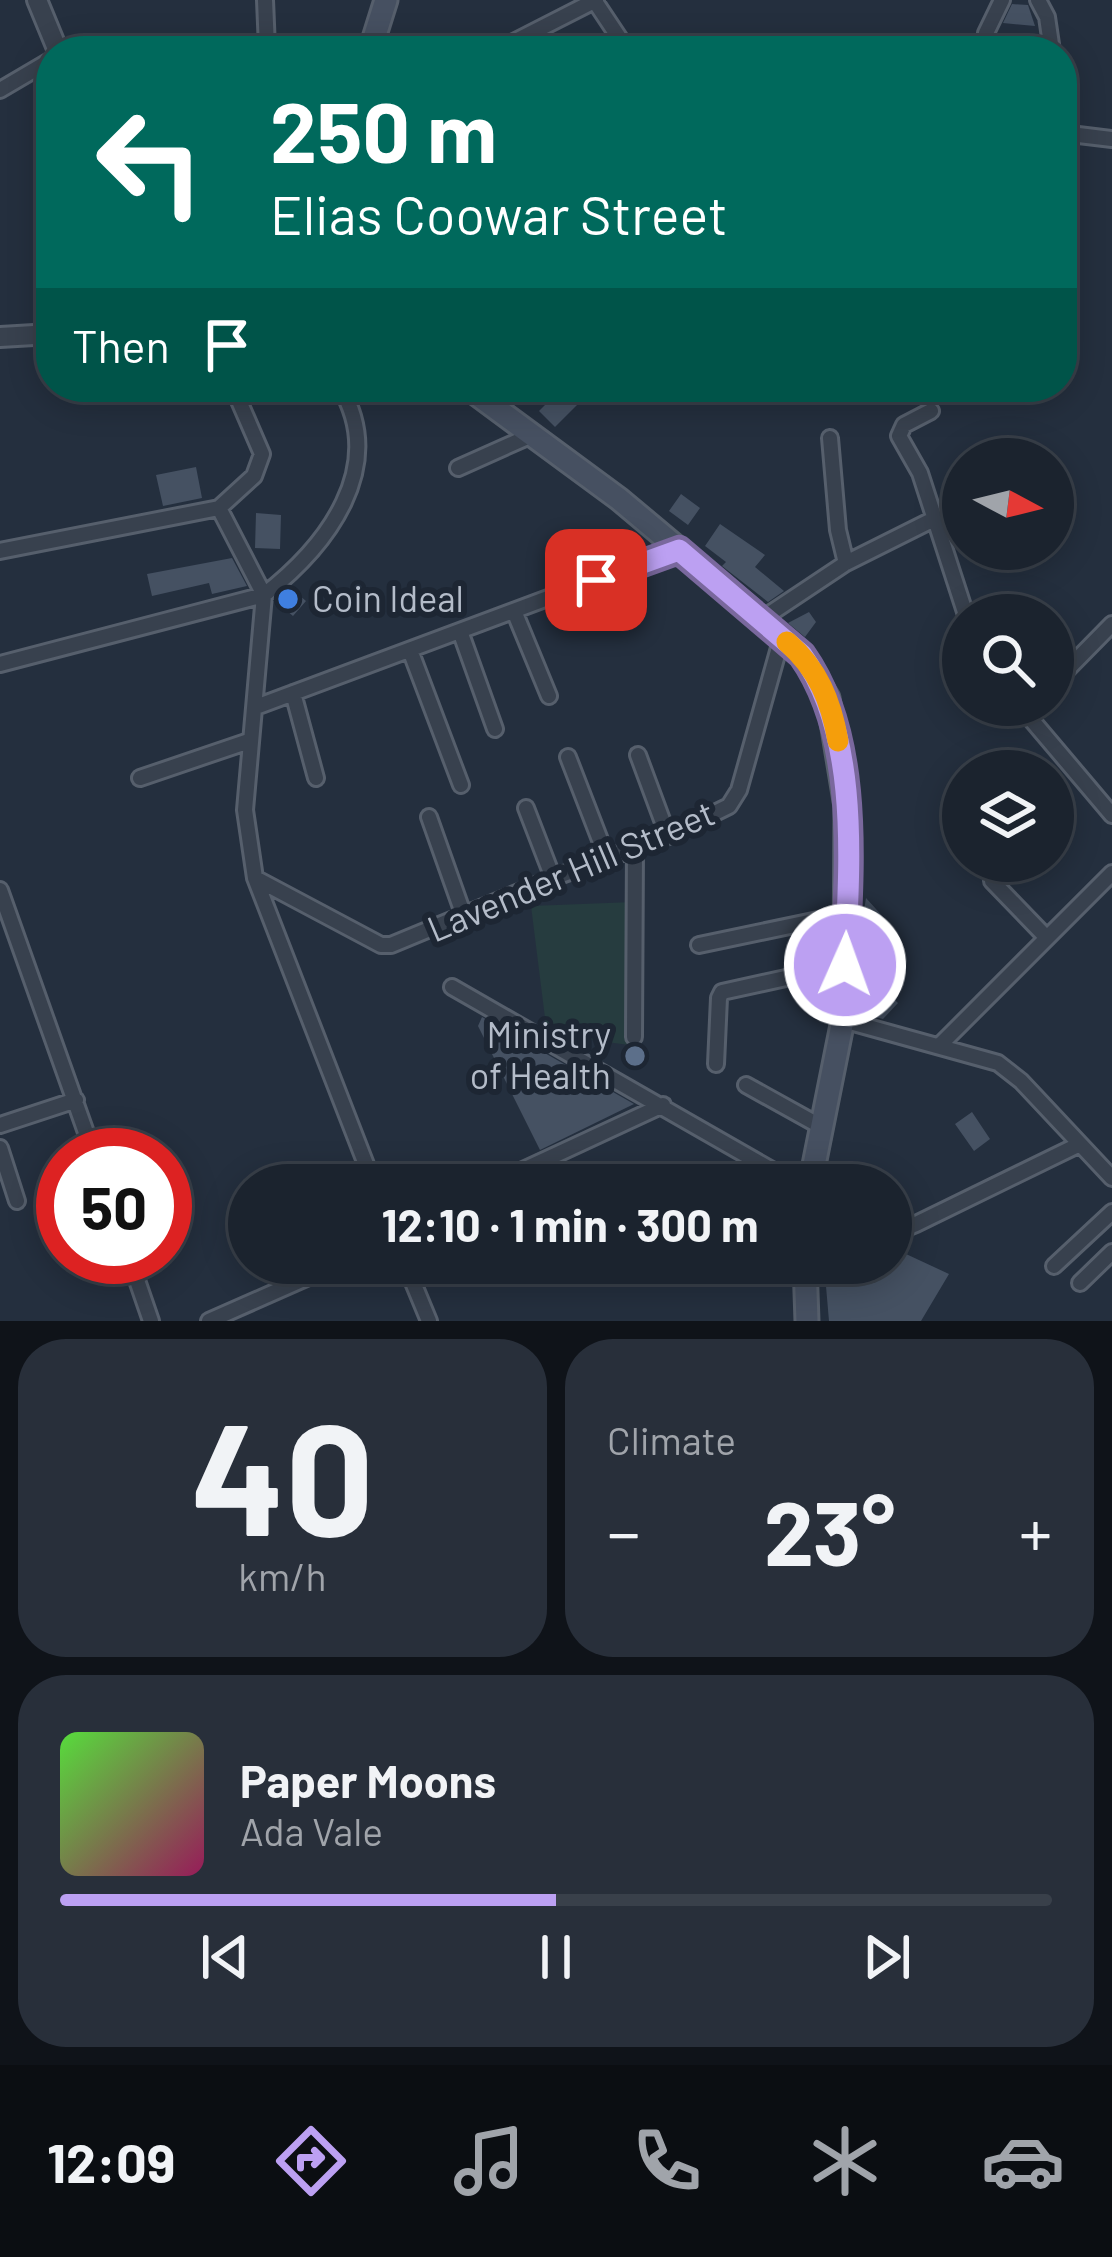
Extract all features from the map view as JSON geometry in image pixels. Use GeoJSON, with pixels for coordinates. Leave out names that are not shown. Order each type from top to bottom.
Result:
{"type":"FeatureCollection","features":[{"type":"Feature","properties":{"kind":"main road"},"geometry":{"type":"LineString","coordinates":[[375,36],[386,0]]}},
{"type":"Feature","properties":{"kind":"main road"},"geometry":{"type":"LineString","coordinates":[[488,402],[679,550],[782,637],[816,675],[834,721],[848,843],[843,1020],[814,1164]]}},
{"type":"Feature","properties":{"kind":"main road"},"geometry":{"type":"LineString","coordinates":[[806,1284],[807,1321]]}},
{"type":"Feature","properties":{"kind":"street"},"geometry":{"type":"LineString","coordinates":[[38,0],[52,36]]}},
{"type":"Feature","properties":{"kind":"street"},"geometry":{"type":"LineString","coordinates":[[265,0],[266,36]]}},
{"type":"Feature","properties":{"kind":"street"},"geometry":{"type":"LineString","coordinates":[[525,36],[595,0],[618,36]]}},
{"type":"Feature","properties":{"kind":"street"},"geometry":{"type":"LineString","coordinates":[[986,36],[1002,0]]}},
{"type":"Feature","properties":{"kind":"street"},"geometry":{"type":"LineString","coordinates":[[1038,0],[1050,36]]}},
{"type":"Feature","properties":{"kind":"street"},"geometry":{"type":"LineString","coordinates":[[0,90],[36,69]]}},
{"type":"Feature","properties":{"kind":"street"},"geometry":{"type":"LineString","coordinates":[[1077,135],[1112,140]]}},
{"type":"Feature","properties":{"kind":"street"},"geometry":{"type":"LineString","coordinates":[[0,337],[36,335]]}},
{"type":"Feature","properties":{"kind":"street"},"geometry":{"type":"LineString","coordinates":[[0,551],[219,508],[254,476],[262,454],[239,402]]}},
{"type":"Feature","properties":{"kind":"street"},"geometry":{"type":"LineString","coordinates":[[0,664],[264,596],[310,555],[354,483],[358,437],[348,402]]}},
{"type":"Feature","properties":{"kind":"street"},"geometry":{"type":"LineString","coordinates":[[931,411],[904,424],[899,436],[920,473],[958,594]]}},
{"type":"Feature","properties":{"kind":"street"},"geometry":{"type":"LineString","coordinates":[[458,468],[534,434]]}},
{"type":"Feature","properties":{"kind":"street"},"geometry":{"type":"LineString","coordinates":[[830,438],[838,530],[846,563]]}},
{"type":"Feature","properties":{"kind":"street"},"geometry":{"type":"LineString","coordinates":[[219,508],[264,596],[245,810],[255,878],[366,1164]]}},
{"type":"Feature","properties":{"kind":"street"},"geometry":{"type":"LineString","coordinates":[[762,620],[846,563],[934,519]]}},
{"type":"Feature","properties":{"kind":"street"},"geometry":{"type":"LineString","coordinates":[[256,707],[679,550]]}},
{"type":"Feature","properties":{"kind":"street"},"geometry":{"type":"LineString","coordinates":[[514,611],[549,696]]}},
{"type":"Feature","properties":{"kind":"street"},"geometry":{"type":"LineString","coordinates":[[1074,663],[1112,624]]}},
{"type":"Feature","properties":{"kind":"street"},"geometry":{"type":"LineString","coordinates":[[460,631],[495,729]]}},
{"type":"Feature","properties":{"kind":"street","name":"Lavender Hill Street"},"geometry":{"type":"LineString","coordinates":[[255,878],[381,945],[408,940],[668,836],[729,806],[739,790],[782,637]]}},
{"type":"Feature","properties":{"kind":"street"},"geometry":{"type":"LineString","coordinates":[[410,650],[461,785]]}},
{"type":"Feature","properties":{"kind":"street"},"geometry":{"type":"LineString","coordinates":[[293,693],[316,778]]}},
{"type":"Feature","properties":{"kind":"street"},"geometry":{"type":"LineString","coordinates":[[1040,726],[1112,815]]}},
{"type":"Feature","properties":{"kind":"street"},"geometry":{"type":"LineString","coordinates":[[140,778],[249,741]]}},
{"type":"Feature","properties":{"kind":"street"},"geometry":{"type":"LineString","coordinates":[[638,755],[668,836]]}},
{"type":"Feature","properties":{"kind":"street"},"geometry":{"type":"LineString","coordinates":[[568,757],[607,858]]}},
{"type":"Feature","properties":{"kind":"street"},"geometry":{"type":"LineString","coordinates":[[526,808],[554,878]]}},
{"type":"Feature","properties":{"kind":"street"},"geometry":{"type":"LineString","coordinates":[[429,818],[464,916]]}},
{"type":"Feature","properties":{"kind":"street"},"geometry":{"type":"LineString","coordinates":[[634,1037],[635,848]]}},
{"type":"Feature","properties":{"kind":"street"},"geometry":{"type":"LineString","coordinates":[[939,1046],[1112,873]]}},
{"type":"Feature","properties":{"kind":"street"},"geometry":{"type":"LineString","coordinates":[[994,882],[1046,937]]}},
{"type":"Feature","properties":{"kind":"street"},"geometry":{"type":"LineString","coordinates":[[0,890],[85,1128]]}},
{"type":"Feature","properties":{"kind":"street"},"geometry":{"type":"LineString","coordinates":[[699,945],[847,914]]}},
{"type":"Feature","properties":{"kind":"street"},"geometry":{"type":"LineString","coordinates":[[716,1064],[722,992],[845,965]]}},
{"type":"Feature","properties":{"kind":"street"},"geometry":{"type":"LineString","coordinates":[[452,987],[763,1164]]}},
{"type":"Feature","properties":{"kind":"street"},"geometry":{"type":"LineString","coordinates":[[843,1020],[998,1063],[1021,1081],[1112,1178]]}},
{"type":"Feature","properties":{"kind":"street"},"geometry":{"type":"LineString","coordinates":[[746,1085],[820,1126]]}},
{"type":"Feature","properties":{"kind":"street"},"geometry":{"type":"LineString","coordinates":[[0,1125],[76,1100]]}},
{"type":"Feature","properties":{"kind":"street"},"geometry":{"type":"LineString","coordinates":[[535,1164],[663,1105]]}},
{"type":"Feature","properties":{"kind":"street"},"geometry":{"type":"LineString","coordinates":[[912,1225],[1080,1144]]}},
{"type":"Feature","properties":{"kind":"street"},"geometry":{"type":"LineString","coordinates":[[0,1148],[17,1201]]}},
{"type":"Feature","properties":{"kind":"street"},"geometry":{"type":"LineString","coordinates":[[1054,1266],[1112,1212]]}},
{"type":"Feature","properties":{"kind":"street"},"geometry":{"type":"LineString","coordinates":[[1080,1283],[1112,1252]]}},
{"type":"Feature","properties":{"kind":"street"},"geometry":{"type":"LineString","coordinates":[[138,1284],[151,1321]]}},
{"type":"Feature","properties":{"kind":"street"},"geometry":{"type":"LineString","coordinates":[[209,1321],[293,1284]]}},
{"type":"Feature","properties":{"kind":"street"},"geometry":{"type":"LineString","coordinates":[[414,1284],[429,1321]]}},
{"type":"Feature","properties":{"kind":"green space"},"geometry":{"type":"Polygon","coordinates":[[[633,902],[629,1045],[547,1034],[531,906],[633,902]]]}},
{"type":"Feature","properties":{"kind":"building"},"geometry":{"type":"Polygon","coordinates":[[[1012,4],[1028,5],[1035,26],[1003,23],[1012,4]]]}},
{"type":"Feature","properties":{"kind":"building"},"geometry":{"type":"Polygon","coordinates":[[[548,402],[580,402],[555,427],[539,411],[548,402]]]}},
{"type":"Feature","properties":{"kind":"building"},"geometry":{"type":"Polygon","coordinates":[[[196,467],[202,498],[163,506],[156,475],[196,467]]]}},
{"type":"Feature","properties":{"kind":"building"},"geometry":{"type":"Polygon","coordinates":[[[681,494],[700,508],[688,525],[669,511],[681,494]]]}},
{"type":"Feature","properties":{"kind":"building"},"geometry":{"type":"Polygon","coordinates":[[[256,513],[281,515],[280,549],[255,548],[256,513]]]}},
{"type":"Feature","properties":{"kind":"building"},"geometry":{"type":"Polygon","coordinates":[[[720,524],[765,555],[755,567],[784,591],[768,602],[722,566],[726,562],[705,546],[720,524]]]}},
{"type":"Feature","properties":{"kind":"building"},"geometry":{"type":"Polygon","coordinates":[[[232,558],[247,586],[212,594],[209,583],[152,596],[147,574],[232,558]]]}},
{"type":"Feature","properties":{"kind":"building"},"geometry":{"type":"Polygon","coordinates":[[[293,590],[306,601],[293,616],[280,605],[293,590]]]}},
{"type":"Feature","properties":{"kind":"building"},"geometry":{"type":"Polygon","coordinates":[[[809,612],[816,622],[805,637],[788,623],[809,612]]]}},
{"type":"Feature","properties":{"kind":"building"},"geometry":{"type":"Polygon","coordinates":[[[866,898],[885,919],[868,936],[861,929],[866,898]]]}},
{"type":"Feature","properties":{"kind":"building"},"geometry":{"type":"Polygon","coordinates":[[[860,966],[898,1003],[883,1019],[868,1015],[859,1006],[860,966]]]}},
{"type":"Feature","properties":{"kind":"building"},"geometry":{"type":"Polygon","coordinates":[[[482,1017],[634,1104],[540,1150],[478,1026],[482,1017]]]}},
{"type":"Feature","properties":{"kind":"building","name":"Ministry of Health"},"geometry":{"type":"Polygon","coordinates":[[[624,1049],[648,1050],[647,1064],[623,1062],[624,1049]]]}},
{"type":"Feature","properties":{"kind":"building"},"geometry":{"type":"Polygon","coordinates":[[[972,1112],[990,1139],[974,1151],[955,1124],[972,1112]]]}},
{"type":"Feature","properties":{"kind":"building"},"geometry":{"type":"Polygon","coordinates":[[[912,1257],[949,1274],[921,1321],[829,1321],[826,1284],[912,1284],[912,1257]]]}},
{"type":"Feature","properties":{"kind":"slow traffic"},"geometry":{"type":"LineString","coordinates":[[787,642],[802,655],[828,698],[838,741]]}},
{"type":"Feature","properties":{"kind":"place","name":"Coin Ideal"},"geometry":{"type":"Point","coordinates":[288,599]}},
{"type":"Feature","properties":{"kind":"place","name":"Ministry of Health"},"geometry":{"type":"Point","coordinates":[635,1056]}},
{"type":"Feature","properties":{"kind":"route"},"geometry":{"type":"LineString","coordinates":[[596,580],[679,550],[802,655],[816,675],[834,721],[846,807],[845,965]]}}]}
